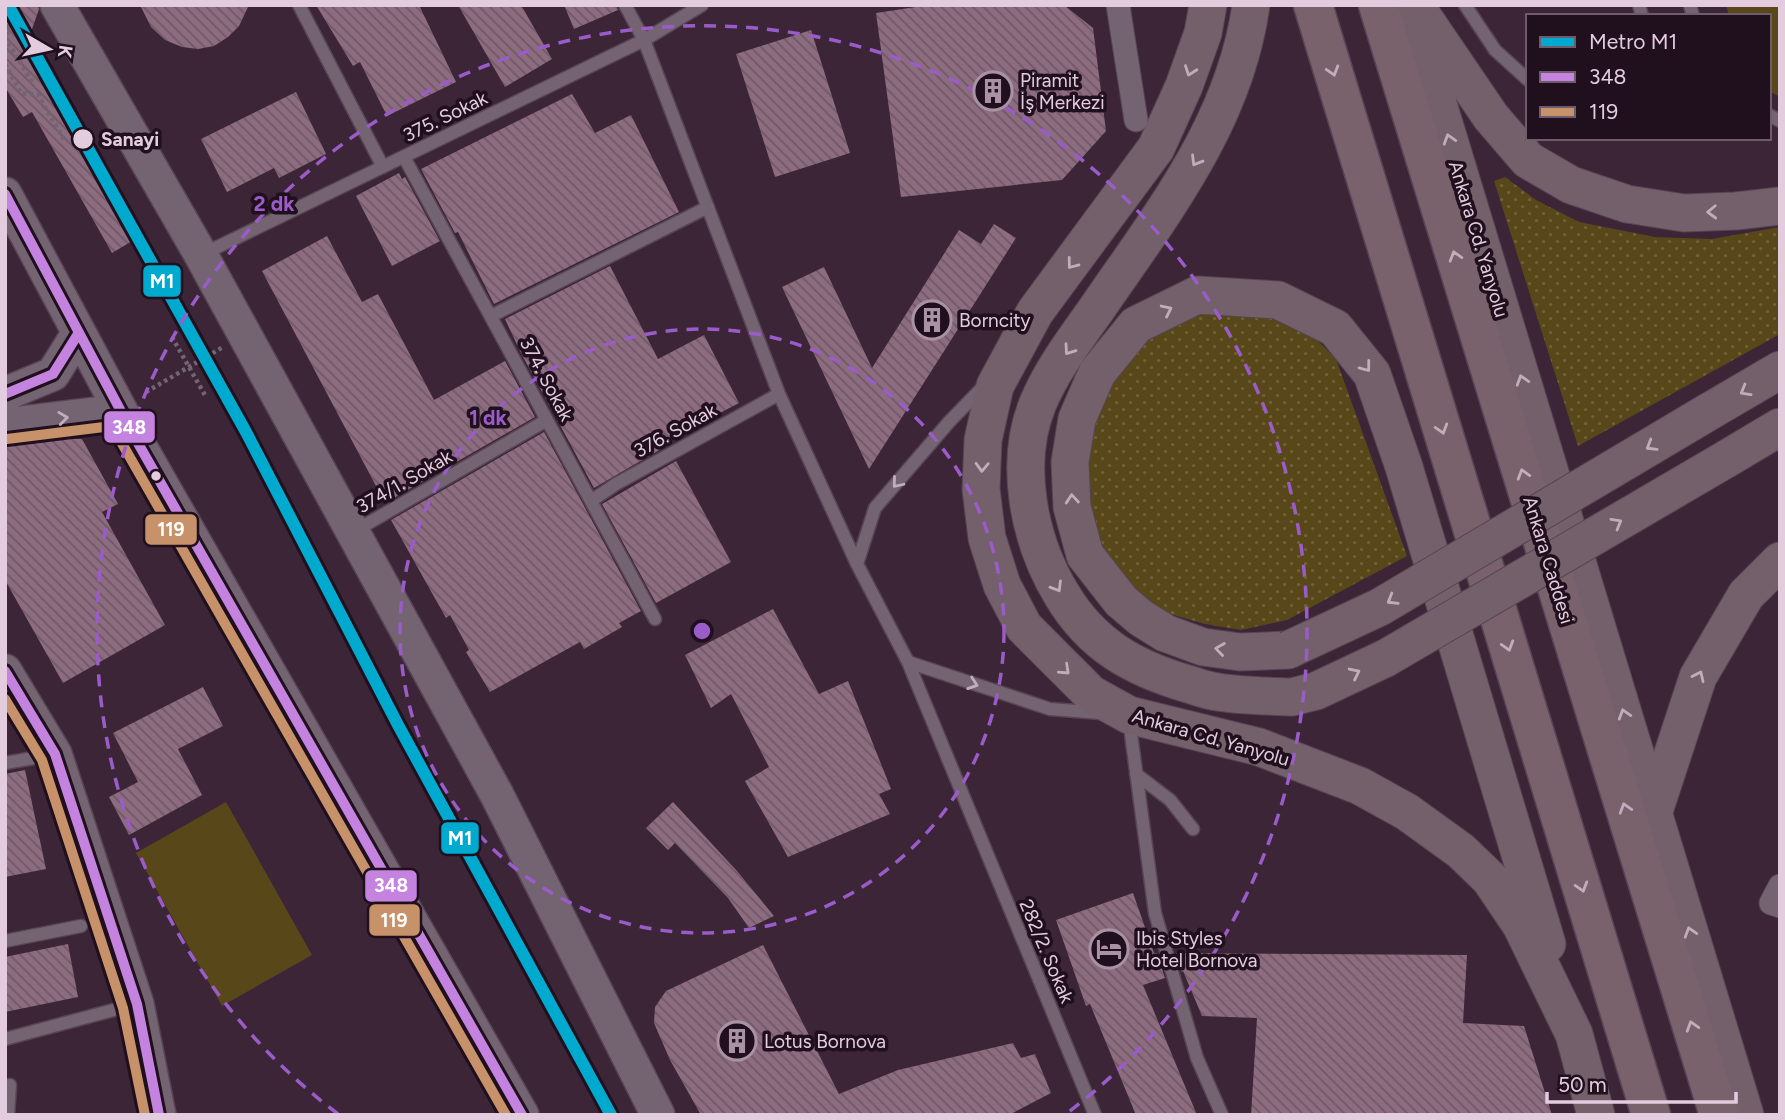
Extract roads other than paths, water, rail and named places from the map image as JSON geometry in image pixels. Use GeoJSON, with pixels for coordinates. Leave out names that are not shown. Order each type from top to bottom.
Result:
{"type":"FeatureCollection","features":[{"type":"Feature","properties":{"kind":"highway"},"geometry":{"type":"LineString","coordinates":[[1313,5],[1651,1115]]}},
{"type":"Feature","properties":{"kind":"highway","name":"Ankara Caddesi"},"geometry":{"type":"LineString","coordinates":[[1378,5],[1719,1115]]}},
{"type":"Feature","properties":{"kind":"main road"},"geometry":{"type":"LineString","coordinates":[[57,5],[201,255],[497,795],[657,1115]]}},
{"type":"Feature","properties":{"kind":"main road","name":"Ankara Cd. Yanyolu"},"geometry":{"type":"LineString","coordinates":[[1208,5],[1203,33],[1188,76],[1156,148],[1035,312],[995,386],[983,440],[981,489],[987,538],[1002,585],[1024,627],[1091,694],[1129,715],[1259,747],[1360,786],[1407,812],[1461,851],[1490,879],[1521,925],[1574,1034],[1596,1115]]}},
{"type":"Feature","properties":{"kind":"main road"},"geometry":{"type":"LineString","coordinates":[[1251,5],[1230,86],[1202,152],[1057,367],[1038,404],[1027,447],[1027,488],[1032,525],[1047,570],[1075,617],[1113,653],[1158,676],[1217,692],[1292,697],[1316,691],[1386,658],[1780,427]]}},
{"type":"Feature","properties":{"kind":"main road","name":"Ankara Cd. Yanyolu"},"geometry":{"type":"LineString","coordinates":[[1408,5],[1745,1115]]}},
{"type":"Feature","properties":{"kind":"main road"},"geometry":{"type":"LineString","coordinates":[[1415,5],[1491,117],[1528,160],[1571,185],[1627,204],[1684,213],[1780,206]]}},
{"type":"Feature","properties":{"kind":"main road"},"geometry":{"type":"LineString","coordinates":[[5,194],[78,334],[133,401],[522,1115]]}},
{"type":"Feature","properties":{"kind":"main road"},"geometry":{"type":"LineString","coordinates":[[1574,1034],[1404,467],[1372,374],[1335,328],[1278,300],[1197,295],[1136,326],[1097,373],[1077,419],[1070,463],[1072,507],[1085,555],[1121,601],[1165,633],[1203,647],[1240,652],[1288,650],[1380,607],[1710,411],[1780,370]]}},
{"type":"Feature","properties":{"kind":"main road"},"geometry":{"type":"LineString","coordinates":[[5,394],[52,374],[78,334]]}},
{"type":"Feature","properties":{"kind":"main road"},"geometry":{"type":"LineString","coordinates":[[5,425],[133,401]]}},
{"type":"Feature","properties":{"kind":"main road"},"geometry":{"type":"LineString","coordinates":[[1654,811],[1698,677],[1746,595],[1780,561]]}},
{"type":"Feature","properties":{"kind":"main road"},"geometry":{"type":"LineString","coordinates":[[5,671],[55,754],[137,1004],[159,1115]]}},
{"type":"Feature","properties":{"kind":"street"},"geometry":{"type":"LineString","coordinates":[[1118,5],[1136,120]]}},
{"type":"Feature","properties":{"kind":"street"},"geometry":{"type":"LineString","coordinates":[[1780,886],[1772,903],[1780,906]]}},
{"type":"Feature","properties":{"kind":"lane"},"geometry":{"type":"LineString","coordinates":[[299,5],[383,167]]}},
{"type":"Feature","properties":{"kind":"lane","name":"282/2. Sokak"},"geometry":{"type":"LineString","coordinates":[[625,5],[644,40],[779,394],[857,564],[908,662],[1095,1115]]}},
{"type":"Feature","properties":{"kind":"lane","name":"375. Sokak"},"geometry":{"type":"LineString","coordinates":[[201,255],[644,40],[701,5]]}},
{"type":"Feature","properties":{"kind":"lane"},"geometry":{"type":"LineString","coordinates":[[1465,5],[1495,50],[1526,78]]}},
{"type":"Feature","properties":{"kind":"lane","name":"374. Sokak"},"geometry":{"type":"LineString","coordinates":[[404,158],[655,619]]}},
{"type":"Feature","properties":{"kind":"lane"},"geometry":{"type":"LineString","coordinates":[[491,316],[708,207]]}},
{"type":"Feature","properties":{"kind":"lane"},"geometry":{"type":"LineString","coordinates":[[857,564],[876,508],[949,422],[1009,360]]}},
{"type":"Feature","properties":{"kind":"lane","name":"376. Sokak"},"geometry":{"type":"LineString","coordinates":[[591,501],[616,484],[779,394]]}},
{"type":"Feature","properties":{"kind":"lane","name":"374/1. Sokak"},"geometry":{"type":"LineString","coordinates":[[353,532],[547,420]]}},
{"type":"Feature","properties":{"kind":"lane"},"geometry":{"type":"LineString","coordinates":[[908,662],[1050,709],[1129,715],[1155,913],[1197,1058],[1222,1115]]}},
{"type":"Feature","properties":{"kind":"lane"},"geometry":{"type":"LineString","coordinates":[[5,763],[55,754]]}},
{"type":"Feature","properties":{"kind":"lane"},"geometry":{"type":"LineString","coordinates":[[1136,774],[1170,800],[1193,829]]}},
{"type":"Feature","properties":{"kind":"lane"},"geometry":{"type":"LineString","coordinates":[[5,941],[81,926]]}},
{"type":"Feature","properties":{"kind":"lane"},"geometry":{"type":"LineString","coordinates":[[5,1039],[137,1004]]}},
{"type":"Feature","properties":{"kind":"lane"},"geometry":{"type":"LineString","coordinates":[[8,1115],[10,1085]]}},
{"type":"Feature","properties":{"kind":"metro line","name":"M1"},"geometry":{"type":"LineString","coordinates":[[8,5],[246,432],[398,725],[611,1115]]}},
{"type":"Feature","properties":{"kind":"place","name":"Piramit İş Merkezi"},"geometry":{"type":"Point","coordinates":[993,91]}},
{"type":"Feature","properties":{"kind":"place","name":"Sanayi"},"geometry":{"type":"Point","coordinates":[83,139]}},
{"type":"Feature","properties":{"kind":"place","name":"Borncity"},"geometry":{"type":"Point","coordinates":[932,320]}},
{"type":"Feature","properties":{"kind":"place","name":"Ibis Styles Hotel Bornova"},"geometry":{"type":"Point","coordinates":[1109,949]}},
{"type":"Feature","properties":{"kind":"place","name":"Lotus Bornova"},"geometry":{"type":"Point","coordinates":[737,1041]}}]}
